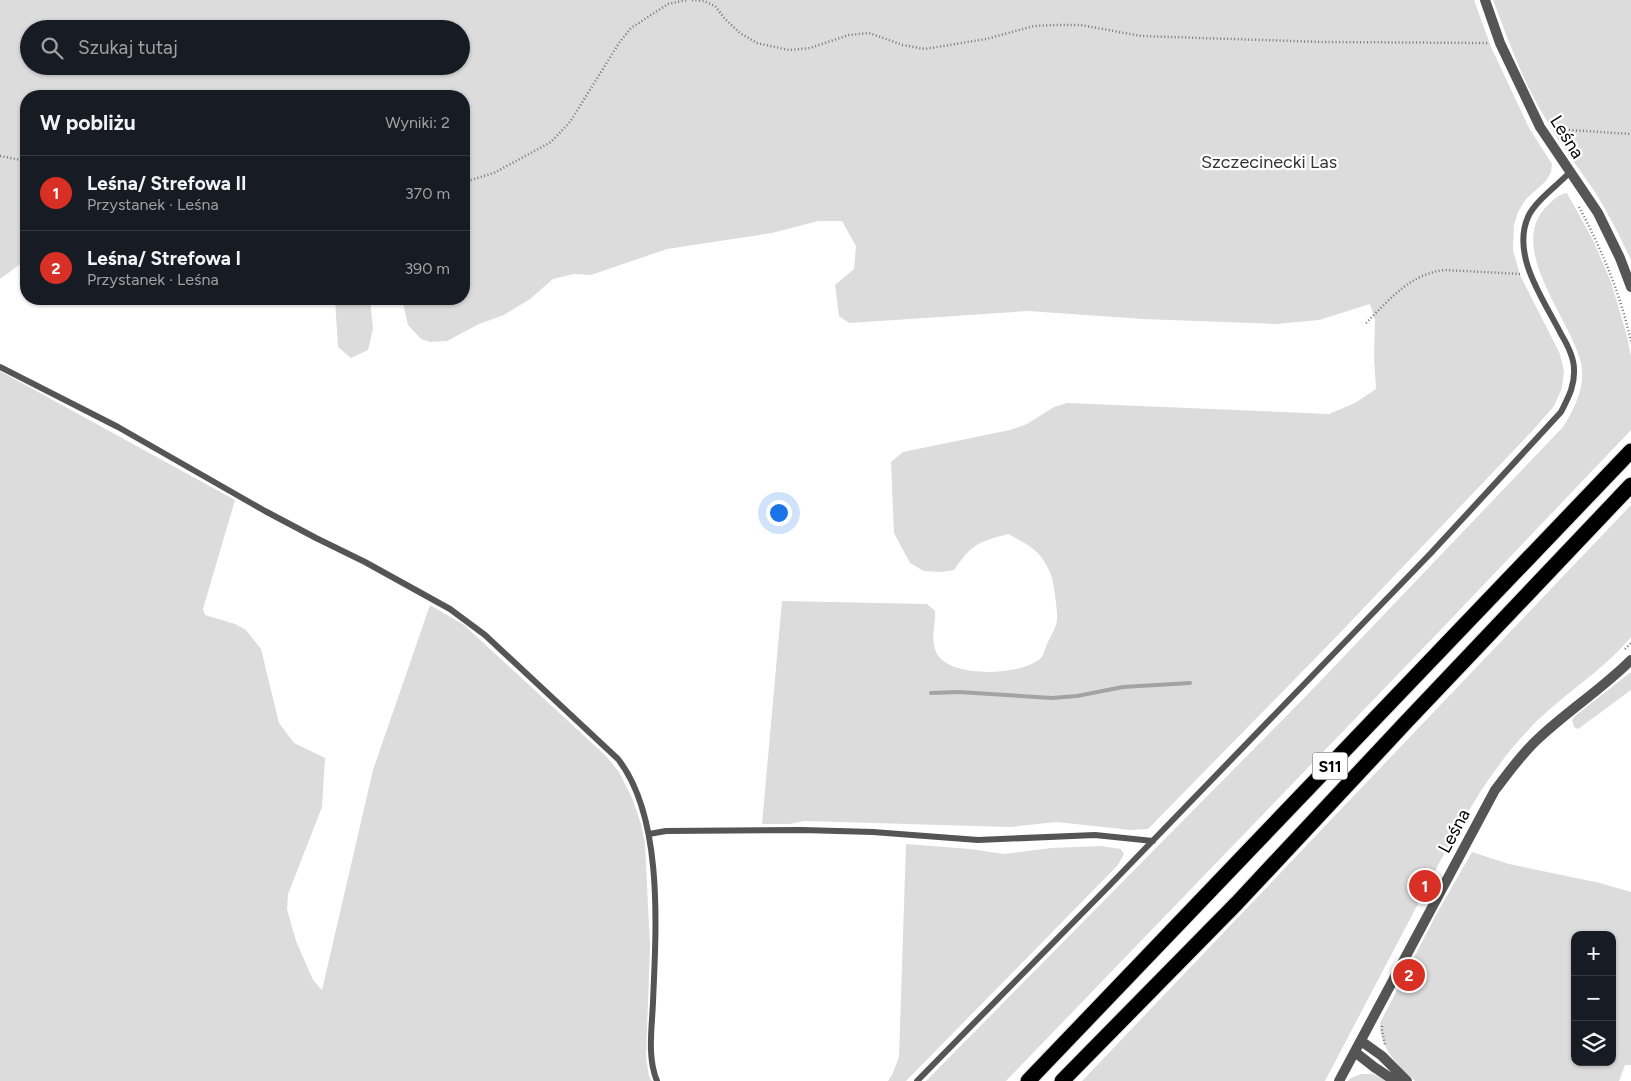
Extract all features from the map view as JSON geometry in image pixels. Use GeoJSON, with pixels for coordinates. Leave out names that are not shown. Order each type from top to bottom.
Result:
{"type":"FeatureCollection","features":[{"type":"Feature","properties":{"kind":"highway","name":"S11"},"geometry":{"type":"LineString","coordinates":[[1028,1081],[1631,451]]}},
{"type":"Feature","properties":{"kind":"highway","name":"S11"},"geometry":{"type":"LineString","coordinates":[[1062,1081],[1237,903],[1631,485]]}},
{"type":"Feature","properties":{"kind":"street","name":"Leśna"},"geometry":{"type":"LineString","coordinates":[[1485,0],[1500,43],[1540,127],[1598,213],[1620,258],[1631,287]]}},
{"type":"Feature","properties":{"kind":"street","name":"Leśna"},"geometry":{"type":"LineString","coordinates":[[1339,1081],[1495,790],[1515,764],[1540,737],[1631,660]]}},
{"type":"Feature","properties":{"kind":"street"},"geometry":{"type":"LineString","coordinates":[[1361,1041],[1382,1056],[1407,1081]]}},
{"type":"Feature","properties":{"kind":"street"},"geometry":{"type":"LineString","coordinates":[[1355,1052],[1396,1081]]}},
{"type":"Feature","properties":{"kind":"lane"},"geometry":{"type":"LineString","coordinates":[[917,1081],[1432,553],[1561,412],[1572,391],[1574,368],[1569,348],[1531,273],[1525,255],[1523,233],[1529,216],[1536,205],[1570,172]]}},
{"type":"Feature","properties":{"kind":"lane"},"geometry":{"type":"LineString","coordinates":[[0,367],[118,427],[316,538],[365,562],[434,600],[485,635],[618,759],[634,783],[649,834],[654,908],[651,1059],[657,1081]]}},
{"type":"Feature","properties":{"kind":"lane"},"geometry":{"type":"LineString","coordinates":[[649,834],[666,831],[802,830],[873,832],[978,840],[1095,835],[1153,841]]}},
{"type":"Feature","properties":{"kind":"path"},"geometry":{"type":"LineString","coordinates":[[470,180],[494,172],[551,142],[570,122],[618,43],[631,28],[668,4],[686,0]]}},
{"type":"Feature","properties":{"kind":"path"},"geometry":{"type":"LineString","coordinates":[[692,0],[704,1],[716,6],[725,19],[740,33],[757,43],[789,50],[810,48],[849,35],[869,33],[903,45],[925,49],[986,39],[1034,26],[1056,25],[1081,25],[1141,36],[1324,42],[1500,43]]}},
{"type":"Feature","properties":{"kind":"path"},"geometry":{"type":"LineString","coordinates":[[1540,127],[1631,134]]}},
{"type":"Feature","properties":{"kind":"path"},"geometry":{"type":"LineString","coordinates":[[0,156],[20,159]]}},
{"type":"Feature","properties":{"kind":"path"},"geometry":{"type":"LineString","coordinates":[[1575,200],[1595,237],[1612,278],[1631,342]]}},
{"type":"Feature","properties":{"kind":"path"},"geometry":{"type":"LineString","coordinates":[[1366,323],[1402,288],[1418,277],[1433,271],[1445,270],[1513,275],[1531,273]]}},
{"type":"Feature","properties":{"kind":"path"},"geometry":{"type":"LineString","coordinates":[[1381,1004],[1389,1009],[1384,1019],[1382,1030],[1386,1047]]}},
{"type":"Feature","properties":{"kind":"green space","name":"Szczecinecki Las"},"geometry":{"type":"Polygon","coordinates":[[[0,0],[1474,0],[1491,47],[1529,128],[1552,164],[1551,172],[1546,181],[1526,199],[1518,212],[1514,225],[1513,250],[1520,275],[1560,354],[1564,371],[1562,388],[1554,406],[1534,429],[1338,635],[1148,829],[1131,830],[1057,822],[1010,827],[804,821],[790,824],[762,824],[782,601],[927,604],[935,611],[933,637],[936,652],[943,661],[969,671],[1003,671],[1032,664],[1042,657],[1055,626],[1057,617],[1055,593],[1052,578],[1046,565],[1035,550],[1008,534],[976,545],[954,570],[942,572],[924,571],[910,563],[894,533],[891,462],[903,452],[1010,430],[1027,424],[1054,407],[1067,403],[1329,414],[1355,403],[1376,389],[1374,358],[1375,320],[1370,304],[1319,320],[1276,324],[1143,319],[1028,311],[849,323],[839,316],[835,285],[854,269],[856,246],[842,221],[818,221],[772,233],[667,249],[591,275],[574,274],[553,279],[530,299],[504,315],[479,324],[447,341],[430,342],[421,339],[408,325],[403,305],[470,305],[470,90],[20,90],[20,264],[0,279],[0,0]]]}},
{"type":"Feature","properties":{"kind":"green space"},"geometry":{"type":"Polygon","coordinates":[[[1493,0],[1631,0],[1631,260],[1600,200],[1556,136],[1536,102],[1516,59],[1493,0]]]}},
{"type":"Feature","properties":{"kind":"green space"},"geometry":{"type":"Polygon","coordinates":[[[1567,193],[1593,240],[1611,282],[1627,336],[1631,357],[1631,430],[1006,1081],[926,1081],[1307,695],[1563,427],[1572,412],[1581,388],[1581,363],[1575,345],[1544,283],[1536,261],[1533,241],[1536,222],[1548,205],[1556,198],[1567,193]]]}},
{"type":"Feature","properties":{"kind":"green space"},"geometry":{"type":"Polygon","coordinates":[[[335,305],[371,305],[373,329],[368,350],[351,358],[338,347],[335,305]]]}},
{"type":"Feature","properties":{"kind":"green space"},"geometry":{"type":"Polygon","coordinates":[[[0,371],[235,500],[203,609],[205,615],[235,624],[246,630],[261,649],[279,723],[294,743],[325,758],[322,807],[288,894],[287,909],[296,941],[313,980],[322,990],[373,770],[430,605],[464,625],[606,756],[619,772],[632,798],[645,843],[650,947],[646,1058],[649,1076],[652,1081],[0,1081],[0,371]]]}},
{"type":"Feature","properties":{"kind":"green space"},"geometry":{"type":"Polygon","coordinates":[[[1631,505],[1631,637],[1596,672],[1532,726],[1515,744],[1486,784],[1472,805],[1424,891],[1422,891],[1420,900],[1325,1081],[1082,1081],[1631,505]]]}},
{"type":"Feature","properties":{"kind":"green space"},"geometry":{"type":"Polygon","coordinates":[[[1631,672],[1631,690],[1578,729],[1574,727],[1572,720],[1575,716],[1631,672]]]}},
{"type":"Feature","properties":{"kind":"green space"},"geometry":{"type":"Polygon","coordinates":[[[906,844],[970,849],[1004,854],[1051,848],[1101,846],[1121,849],[1124,854],[1118,865],[906,1081],[888,1081],[899,1057],[906,844]]]}},
{"type":"Feature","properties":{"kind":"green space"},"geometry":{"type":"Polygon","coordinates":[[[1472,852],[1509,864],[1600,883],[1631,892],[1631,1065],[1625,1065],[1619,1081],[1415,1081],[1396,1062],[1386,1048],[1380,1023],[1437,913],[1472,852]]]}},
{"type":"Feature","properties":{"kind":"green space"},"geometry":{"type":"Polygon","coordinates":[[[1361,1074],[1373,1074],[1387,1081],[1348,1081],[1361,1074]]]}},
{"type":"Feature","properties":{"kind":"waterway"},"geometry":{"type":"LineString","coordinates":[[931,693],[959,692],[1052,698],[1077,696],[1123,687],[1190,683]]}},
{"type":"Feature","properties":{"kind":"place","name":"Leśna/ Strefowa II"},"geometry":{"type":"Point","coordinates":[1425,886]}},
{"type":"Feature","properties":{"kind":"place","name":"Leśna/ Strefowa I"},"geometry":{"type":"Point","coordinates":[1409,975]}}]}
